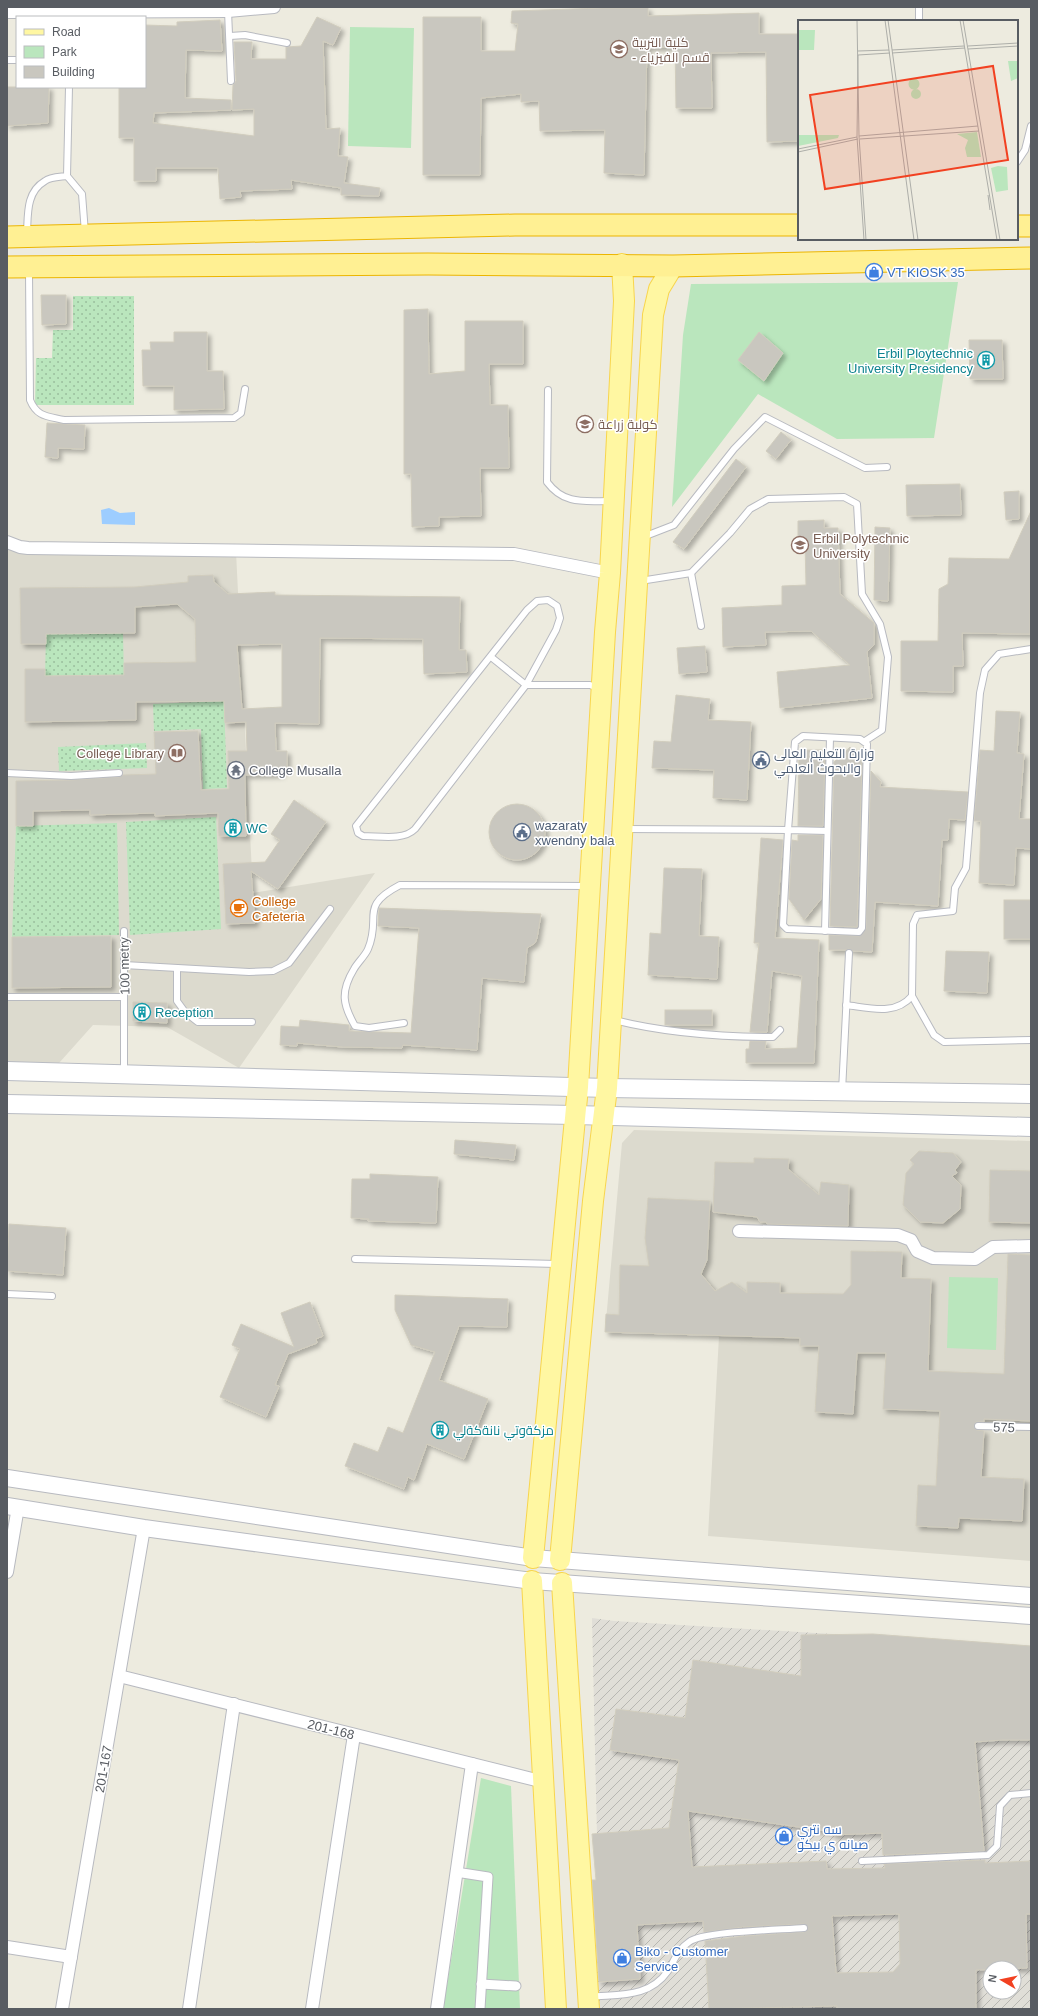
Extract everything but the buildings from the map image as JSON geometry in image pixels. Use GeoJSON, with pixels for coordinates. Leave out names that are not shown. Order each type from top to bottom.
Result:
{"type":"FeatureCollection","features":[{"type":"Feature","properties":{"kind":"highway"},"geometry":{"type":"LineString","coordinates":[[7,237],[86,237],[515,225],[798,224]]}},
{"type":"Feature","properties":{"kind":"highway"},"geometry":{"type":"LineString","coordinates":[[1018,226],[1031,226]]}},
{"type":"Feature","properties":{"kind":"highway"},"geometry":{"type":"LineString","coordinates":[[7,267],[622,264],[673,266],[1031,258]]}},
{"type":"Feature","properties":{"kind":"main road"},"geometry":{"type":"LineString","coordinates":[[533,1558],[578,1086],[614,501],[624,301],[622,264]]}},
{"type":"Feature","properties":{"kind":"main road"},"geometry":{"type":"LineString","coordinates":[[560,1560],[593,1201],[604,1116],[655,303],[662,283],[673,266]]}},
{"type":"Feature","properties":{"kind":"main road"},"geometry":{"type":"LineString","coordinates":[[624,301],[639,297],[647,298],[655,303]]}},
{"type":"Feature","properties":{"kind":"main road"},"geometry":{"type":"LineString","coordinates":[[605,632],[617,636],[623,636],[634,630]]}},
{"type":"Feature","properties":{"kind":"main road"},"geometry":{"type":"LineString","coordinates":[[602,680],[617,667],[632,671]]}},
{"type":"Feature","properties":{"kind":"main road"},"geometry":{"type":"LineString","coordinates":[[7,1071],[578,1086],[606,1088],[1031,1094]]}},
{"type":"Feature","properties":{"kind":"main road"},"geometry":{"type":"LineString","coordinates":[[7,1104],[575,1115],[1031,1127]]}},
{"type":"Feature","properties":{"kind":"main road"},"geometry":{"type":"LineString","coordinates":[[534,1535],[540,1545],[551,1548],[560,1541],[562,1536]]}},
{"type":"Feature","properties":{"kind":"main road"},"geometry":{"type":"LineString","coordinates":[[532,1581],[556,2009]]}},
{"type":"Feature","properties":{"kind":"main road"},"geometry":{"type":"LineString","coordinates":[[562,1583],[587,2006]]}},
{"type":"Feature","properties":{"kind":"main road"},"geometry":{"type":"LineString","coordinates":[[533,1608],[535,1601],[540,1596],[547,1593],[554,1594],[560,1598],[563,1605]]}},
{"type":"Feature","properties":{"kind":"street"},"geometry":{"type":"LineString","coordinates":[[7,12],[228,11],[274,7]]}},
{"type":"Feature","properties":{"kind":"street"},"geometry":{"type":"LineString","coordinates":[[7,542],[20,547],[28,548],[514,554],[610,573]]}},
{"type":"Feature","properties":{"kind":"street"},"geometry":{"type":"LineString","coordinates":[[739,1231],[898,1235],[911,1240],[917,1251],[933,1258],[975,1259],[992,1247],[1031,1246]]}},
{"type":"Feature","properties":{"kind":"street"},"geometry":{"type":"LineString","coordinates":[[7,1478],[533,1558],[1031,1596]]}},
{"type":"Feature","properties":{"kind":"street"},"geometry":{"type":"LineString","coordinates":[[7,1572],[12,1507],[144,1528],[532,1581],[1031,1616]]}},
{"type":"Feature","properties":{"kind":"street","name":"201-167"},"geometry":{"type":"LineString","coordinates":[[62,2009],[144,1528]]}},
{"type":"Feature","properties":{"kind":"street","name":"201-168"},"geometry":{"type":"LineString","coordinates":[[119,1676],[544,1782]]}},
{"type":"Feature","properties":{"kind":"street"},"geometry":{"type":"LineString","coordinates":[[189,2009],[234,1704]]}},
{"type":"Feature","properties":{"kind":"street"},"geometry":{"type":"LineString","coordinates":[[312,2009],[354,1735]]}},
{"type":"Feature","properties":{"kind":"street"},"geometry":{"type":"LineString","coordinates":[[437,2009],[472,1764]]}},
{"type":"Feature","properties":{"kind":"street"},"geometry":{"type":"LineString","coordinates":[[456,1872],[488,1877],[480,2009]]}},
{"type":"Feature","properties":{"kind":"street"},"geometry":{"type":"LineString","coordinates":[[7,1947],[71,1957]]}},
{"type":"Feature","properties":{"kind":"street"},"geometry":{"type":"LineString","coordinates":[[481,1984],[516,1986]]}},
{"type":"Feature","properties":{"kind":"lane"},"geometry":{"type":"LineString","coordinates":[[919,7],[919,20]]}},
{"type":"Feature","properties":{"kind":"lane"},"geometry":{"type":"LineString","coordinates":[[228,11],[231,81]]}},
{"type":"Feature","properties":{"kind":"lane"},"geometry":{"type":"LineString","coordinates":[[230,36],[245,35],[287,43]]}},
{"type":"Feature","properties":{"kind":"lane"},"geometry":{"type":"LineString","coordinates":[[69,88],[67,176],[82,194],[86,237]]}},
{"type":"Feature","properties":{"kind":"lane"},"geometry":{"type":"LineString","coordinates":[[1018,160],[1025,150],[1031,126]]}},
{"type":"Feature","properties":{"kind":"lane"},"geometry":{"type":"LineString","coordinates":[[27,237],[28,208],[31,194],[45,180],[67,176]]}},
{"type":"Feature","properties":{"kind":"lane"},"geometry":{"type":"LineString","coordinates":[[29,267],[30,400],[34,409],[39,414],[64,420],[234,418],[240,413],[245,389]]}},
{"type":"Feature","properties":{"kind":"lane"},"geometry":{"type":"LineString","coordinates":[[548,390],[546,482],[555,493],[570,500],[614,501]]}},
{"type":"Feature","properties":{"kind":"lane"},"geometry":{"type":"LineString","coordinates":[[640,538],[674,525],[734,449],[765,417],[865,468],[887,467]]}},
{"type":"Feature","properties":{"kind":"lane"},"geometry":{"type":"LineString","coordinates":[[637,581],[691,573],[730,533],[750,509],[768,499],[844,497],[857,504],[862,594],[880,624],[888,657],[882,730],[865,741]]}},
{"type":"Feature","properties":{"kind":"lane"},"geometry":{"type":"LineString","coordinates":[[691,573],[701,626]]}},
{"type":"Feature","properties":{"kind":"lane"},"geometry":{"type":"LineString","coordinates":[[548,600],[557,606],[560,618],[556,630],[526,685],[408,835],[363,836],[358,833],[356,826],[481,667],[491,657],[527,610],[537,601],[548,600]]}},
{"type":"Feature","properties":{"kind":"lane"},"geometry":{"type":"LineString","coordinates":[[1031,649],[999,654],[985,670],[980,693],[966,868],[955,888],[953,911],[917,915],[913,924],[912,996],[934,1035],[944,1042],[1031,1040]]}},
{"type":"Feature","properties":{"kind":"lane"},"geometry":{"type":"LineString","coordinates":[[491,657],[526,685],[590,685],[602,680]]}},
{"type":"Feature","properties":{"kind":"lane"},"geometry":{"type":"LineString","coordinates":[[803,736],[860,739],[865,741],[867,744],[862,928],[860,932],[787,929],[783,925],[788,830],[795,742],[803,736]]}},
{"type":"Feature","properties":{"kind":"lane"},"geometry":{"type":"LineString","coordinates":[[825,931],[830,738]]}},
{"type":"Feature","properties":{"kind":"lane"},"geometry":{"type":"LineString","coordinates":[[7,773],[70,776],[119,773]]}},
{"type":"Feature","properties":{"kind":"lane"},"geometry":{"type":"LineString","coordinates":[[622,828],[827,831]]}},
{"type":"Feature","properties":{"kind":"lane"},"geometry":{"type":"LineString","coordinates":[[404,1023],[369,1028],[355,1026],[345,1009],[344,994],[353,970],[368,949],[374,906],[385,893],[400,885],[590,886]]}},
{"type":"Feature","properties":{"kind":"lane"},"geometry":{"type":"LineString","coordinates":[[124,965],[273,971],[289,963],[330,909]]}},
{"type":"Feature","properties":{"kind":"lane","name":"100 metry"},"geometry":{"type":"LineString","coordinates":[[124,930],[124,1074]]}},
{"type":"Feature","properties":{"kind":"lane"},"geometry":{"type":"LineString","coordinates":[[842,1092],[848,953]]}},
{"type":"Feature","properties":{"kind":"lane"},"geometry":{"type":"LineString","coordinates":[[177,968],[177,1001],[185,1012],[198,1022],[252,1022]]}},
{"type":"Feature","properties":{"kind":"lane"},"geometry":{"type":"LineString","coordinates":[[846,1005],[893,1010],[907,1003],[912,996]]}},
{"type":"Feature","properties":{"kind":"lane"},"geometry":{"type":"LineString","coordinates":[[7,998],[124,997]]}},
{"type":"Feature","properties":{"kind":"lane"},"geometry":{"type":"LineString","coordinates":[[611,1019],[656,1030],[753,1037],[773,1037],[780,1030]]}},
{"type":"Feature","properties":{"kind":"lane"},"geometry":{"type":"LineString","coordinates":[[355,1259],[561,1264]]}},
{"type":"Feature","properties":{"kind":"lane"},"geometry":{"type":"LineString","coordinates":[[7,1294],[52,1296]]}},
{"type":"Feature","properties":{"kind":"lane","name":"575"},"geometry":{"type":"LineString","coordinates":[[978,1426],[1031,1427]]}},
{"type":"Feature","properties":{"kind":"lane"},"geometry":{"type":"LineString","coordinates":[[862,1861],[988,1855],[997,1846],[1000,1806],[1010,1795],[1031,1793]]}},
{"type":"Feature","properties":{"kind":"lane"},"geometry":{"type":"LineString","coordinates":[[587,2006],[641,1992],[657,1984],[668,1971],[675,1957],[689,1941],[705,1936],[804,1928]]}},
{"type":"Feature","properties":{"kind":"shaded area"},"geometry":{"type":"Polygon","coordinates":[[[7,549],[236,552],[253,893],[375,873],[239,1068],[167,1027],[93,1025],[51,1072],[7,1071],[7,549]]]}},
{"type":"Feature","properties":{"kind":"shaded area"},"geometry":{"type":"Polygon","coordinates":[[[634,1130],[1031,1141],[1031,1561],[708,1536],[719,1336],[605,1332],[622,1143],[634,1130]]]}},
{"type":"Feature","properties":{"kind":"shaded area"},"geometry":{"type":"Polygon","coordinates":[[[592,1618],[614,1621],[1031,1646],[1031,2009],[596,2009],[598,1880],[592,1618]]]}},
{"type":"Feature","properties":{"kind":"green space"},"geometry":{"type":"Polygon","coordinates":[[[350,27],[414,28],[411,148],[348,146],[350,27]]]}},
{"type":"Feature","properties":{"kind":"green space"},"geometry":{"type":"Polygon","coordinates":[[[958,282],[934,438],[837,439],[758,394],[672,507],[683,335],[691,284],[958,282]]]}},
{"type":"Feature","properties":{"kind":"green space"},"geometry":{"type":"Polygon","coordinates":[[[73,296],[134,296],[134,405],[35,405],[36,358],[52,358],[53,330],[73,330],[73,296]]]}},
{"type":"Feature","properties":{"kind":"green space"},"geometry":{"type":"Polygon","coordinates":[[[123,633],[124,675],[45,676],[46,634],[123,633]]]}},
{"type":"Feature","properties":{"kind":"green space"},"geometry":{"type":"Polygon","coordinates":[[[224,701],[227,788],[203,789],[201,729],[154,731],[153,704],[224,701]]]}},
{"type":"Feature","properties":{"kind":"green space"},"geometry":{"type":"Polygon","coordinates":[[[146,743],[147,768],[59,771],[58,747],[146,743]]]}},
{"type":"Feature","properties":{"kind":"green space"},"geometry":{"type":"Polygon","coordinates":[[[216,817],[221,929],[130,935],[126,822],[216,817]]]}},
{"type":"Feature","properties":{"kind":"green space"},"geometry":{"type":"Polygon","coordinates":[[[117,823],[119,935],[12,937],[16,826],[117,823]]]}},
{"type":"Feature","properties":{"kind":"green space"},"geometry":{"type":"Polygon","coordinates":[[[949,1277],[998,1278],[996,1350],[947,1348],[949,1277]]]}},
{"type":"Feature","properties":{"kind":"green space"},"geometry":{"type":"Polygon","coordinates":[[[481,1778],[511,1786],[520,2009],[443,2009],[481,1778]]]}},
{"type":"Feature","properties":{"kind":"water"},"geometry":{"type":"Polygon","coordinates":[[[109,508],[120,513],[135,512],[135,525],[102,524],[101,510],[109,508]]]}},
{"type":"Feature","properties":{"kind":"place","name":"كلية التربية - قسم الفيزياء"},"geometry":{"type":"Point","coordinates":[619,49]}},
{"type":"Feature","properties":{"kind":"place","name":"VT KIOSK 35"},"geometry":{"type":"Point","coordinates":[874,272]}},
{"type":"Feature","properties":{"kind":"place","name":"Erbil Ploytechnic University Presidency"},"geometry":{"type":"Point","coordinates":[986,360]}},
{"type":"Feature","properties":{"kind":"place","name":"كولية زراعة"},"geometry":{"type":"Point","coordinates":[585,424]}},
{"type":"Feature","properties":{"kind":"place","name":"Erbil Polytechnic University"},"geometry":{"type":"Point","coordinates":[800,545]}},
{"type":"Feature","properties":{"kind":"place","name":"College Library"},"geometry":{"type":"Point","coordinates":[177,753]}},
{"type":"Feature","properties":{"kind":"place","name":"وزارة التعليم العالى والبحوث العلمي"},"geometry":{"type":"Point","coordinates":[761,760]}},
{"type":"Feature","properties":{"kind":"place","name":"College Musalla"},"geometry":{"type":"Point","coordinates":[236,770]}},
{"type":"Feature","properties":{"kind":"place","name":"WC"},"geometry":{"type":"Point","coordinates":[233,828]}},
{"type":"Feature","properties":{"kind":"place","name":"wazaraty xwendny bala"},"geometry":{"type":"Point","coordinates":[522,832]}},
{"type":"Feature","properties":{"kind":"place","name":"College Cafeteria"},"geometry":{"type":"Point","coordinates":[239,908]}},
{"type":"Feature","properties":{"kind":"place","name":"Reception"},"geometry":{"type":"Point","coordinates":[142,1012]}},
{"type":"Feature","properties":{"kind":"place","name":"مزكةوتي نانةكةلي"},"geometry":{"type":"Point","coordinates":[440,1430]}},
{"type":"Feature","properties":{"kind":"place","name":"سه نتري صيانه ي بيكو"},"geometry":{"type":"Point","coordinates":[784,1836]}},
{"type":"Feature","properties":{"kind":"place","name":"Biko - Customer Service"},"geometry":{"type":"Point","coordinates":[622,1958]}}]}
